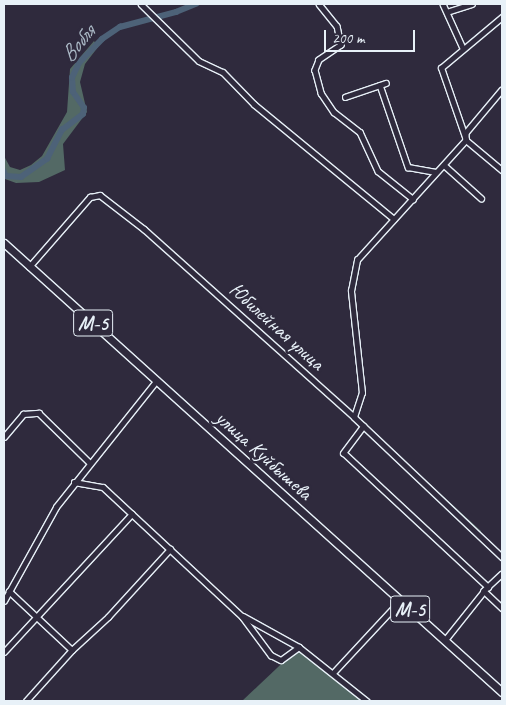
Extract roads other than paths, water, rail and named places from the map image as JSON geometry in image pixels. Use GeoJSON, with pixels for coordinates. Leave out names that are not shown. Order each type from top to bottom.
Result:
{"type":"FeatureCollection","features":[{"type":"Feature","properties":{"kind":"highway","name":"улица Куйбышева"},"geometry":{"type":"LineString","coordinates":[[4,243],[502,692]]}},
{"type":"Feature","properties":{"kind":"street"},"geometry":{"type":"LineString","coordinates":[[141,4],[199,61],[223,72],[254,104],[394,219]]}},
{"type":"Feature","properties":{"kind":"street"},"geometry":{"type":"LineString","coordinates":[[319,4],[337,26],[341,45],[319,60],[315,70],[321,93],[334,112],[360,132],[378,171],[412,198]]}},
{"type":"Feature","properties":{"kind":"street"},"geometry":{"type":"LineString","coordinates":[[443,4],[462,48]]}},
{"type":"Feature","properties":{"kind":"street"},"geometry":{"type":"LineString","coordinates":[[447,12],[472,4]]}},
{"type":"Feature","properties":{"kind":"street"},"geometry":{"type":"LineString","coordinates":[[502,16],[462,48],[441,68],[466,140],[502,170]]}},
{"type":"Feature","properties":{"kind":"street"},"geometry":{"type":"LineString","coordinates":[[345,97],[386,83]]}},
{"type":"Feature","properties":{"kind":"street"},"geometry":{"type":"LineString","coordinates":[[380,86],[408,167],[436,172]]}},
{"type":"Feature","properties":{"kind":"street"},"geometry":{"type":"LineString","coordinates":[[354,417],[362,393],[352,313],[352,277],[357,260],[466,140],[466,134],[502,90]]}},
{"type":"Feature","properties":{"kind":"street"},"geometry":{"type":"LineString","coordinates":[[444,165],[481,198]]}},
{"type":"Feature","properties":{"kind":"street","name":"Юбилейная улица"},"geometry":{"type":"LineString","coordinates":[[29,267],[90,197],[100,195],[144,229],[364,426],[502,557]]}},
{"type":"Feature","properties":{"kind":"street"},"geometry":{"type":"LineString","coordinates":[[4,601],[37,538],[74,482],[157,380]]}},
{"type":"Feature","properties":{"kind":"street"},"geometry":{"type":"LineString","coordinates":[[4,437],[23,414],[39,413],[89,462]]}},
{"type":"Feature","properties":{"kind":"street"},"geometry":{"type":"LineString","coordinates":[[364,426],[344,453],[488,587]]}},
{"type":"Feature","properties":{"kind":"street"},"geometry":{"type":"LineString","coordinates":[[4,430],[11,427]]}},
{"type":"Feature","properties":{"kind":"street"},"geometry":{"type":"LineString","coordinates":[[74,482],[98,484],[242,616],[266,650],[281,660],[299,647]]}},
{"type":"Feature","properties":{"kind":"street"},"geometry":{"type":"LineString","coordinates":[[4,652],[132,514]]}},
{"type":"Feature","properties":{"kind":"street"},"geometry":{"type":"LineString","coordinates":[[26,701],[72,650],[108,617],[170,549]]}},
{"type":"Feature","properties":{"kind":"street"},"geometry":{"type":"LineString","coordinates":[[445,640],[484,591],[502,574]]}},
{"type":"Feature","properties":{"kind":"street"},"geometry":{"type":"LineString","coordinates":[[484,591],[502,608]]}},
{"type":"Feature","properties":{"kind":"street"},"geometry":{"type":"LineString","coordinates":[[9,592],[72,650]]}},
{"type":"Feature","properties":{"kind":"street"},"geometry":{"type":"LineString","coordinates":[[333,673],[400,601]]}},
{"type":"Feature","properties":{"kind":"street"},"geometry":{"type":"LineString","coordinates":[[242,616],[299,647],[367,701]]}},
{"type":"Feature","properties":{"kind":"waterway","name":"Вобля"},"geometry":{"type":"LineString","coordinates":[[4,171],[6,176],[21,177],[47,159],[62,130],[83,114],[84,108],[73,92],[72,78],[79,63],[102,39],[120,27],[176,12],[196,4]]}}]}
